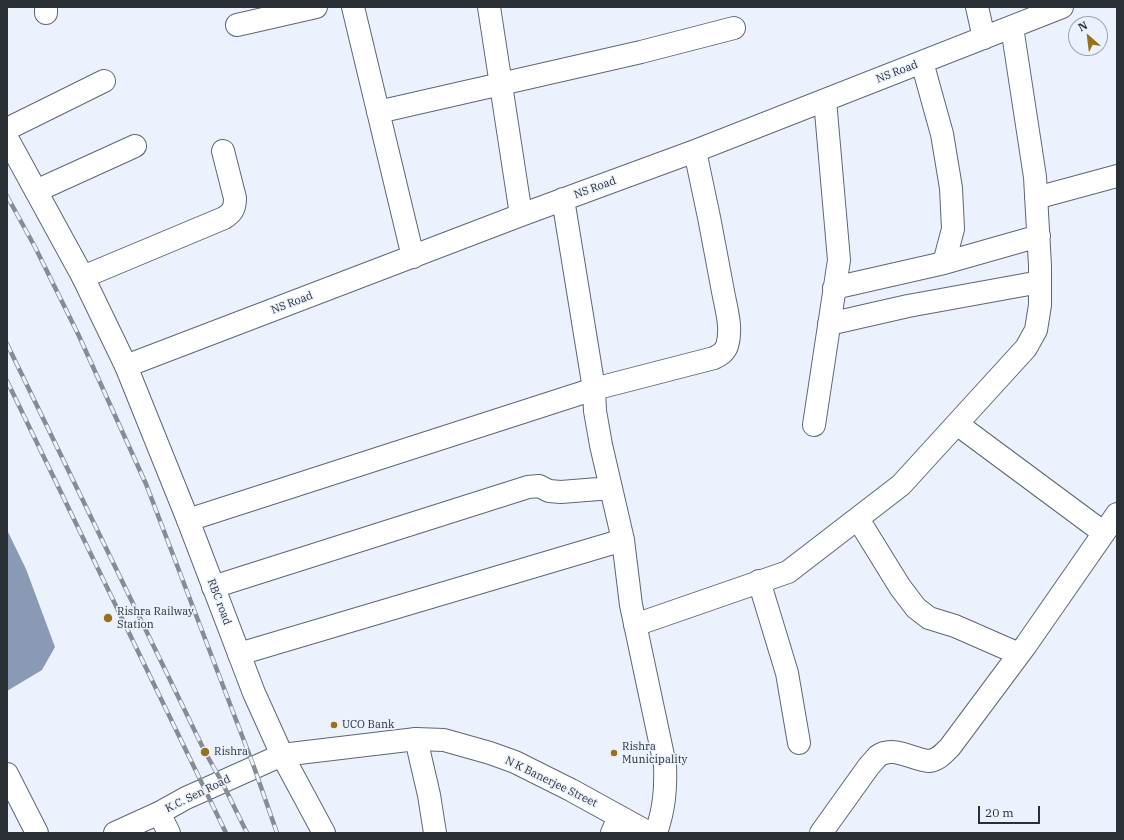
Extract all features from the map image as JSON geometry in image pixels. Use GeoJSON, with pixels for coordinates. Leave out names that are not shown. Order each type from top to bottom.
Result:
{"type":"FeatureCollection","features":[{"type":"Feature","properties":{"kind":"street"},"geometry":{"type":"LineString","coordinates":[[237,25],[316,7]]}},
{"type":"Feature","properties":{"kind":"street"},"geometry":{"type":"LineString","coordinates":[[353,7],[413,257]]}},
{"type":"Feature","properties":{"kind":"street"},"geometry":{"type":"LineString","coordinates":[[489,7],[521,216]]}},
{"type":"Feature","properties":{"kind":"street"},"geometry":{"type":"LineString","coordinates":[[977,7],[984,38]]}},
{"type":"Feature","properties":{"kind":"street","name":"NS Road"},"geometry":{"type":"LineString","coordinates":[[126,366],[695,151],[1062,7]]}},
{"type":"Feature","properties":{"kind":"street"},"geometry":{"type":"LineString","coordinates":[[636,625],[788,572],[901,485],[1026,348],[1036,330],[1040,305],[1039,236],[1035,177],[1012,27]]}},
{"type":"Feature","properties":{"kind":"street"},"geometry":{"type":"LineString","coordinates":[[378,112],[641,52],[734,28]]}},
{"type":"Feature","properties":{"kind":"street"},"geometry":{"type":"LineString","coordinates":[[922,62],[942,134],[952,188],[953,229],[944,263]]}},
{"type":"Feature","properties":{"kind":"street"},"geometry":{"type":"LineString","coordinates":[[7,129],[104,81]]}},
{"type":"Feature","properties":{"kind":"street"},"geometry":{"type":"LineString","coordinates":[[814,425],[839,260],[825,100]]}},
{"type":"Feature","properties":{"kind":"street","name":"RBC road"},"geometry":{"type":"LineString","coordinates":[[7,138],[83,277],[126,366],[188,520],[254,693],[282,755],[324,833]]}},
{"type":"Feature","properties":{"kind":"street"},"geometry":{"type":"LineString","coordinates":[[36,191],[135,146]]}},
{"type":"Feature","properties":{"kind":"street"},"geometry":{"type":"LineString","coordinates":[[83,277],[224,218],[232,213],[235,205],[235,198],[223,151]]}},
{"type":"Feature","properties":{"kind":"street"},"geometry":{"type":"LineString","coordinates":[[188,520],[594,389],[714,358],[724,352],[728,337],[728,323],[714,237],[695,151]]}},
{"type":"Feature","properties":{"kind":"street"},"geometry":{"type":"LineString","coordinates":[[1036,198],[1117,176]]}},
{"type":"Feature","properties":{"kind":"street"},"geometry":{"type":"LineString","coordinates":[[563,200],[594,389],[595,411],[600,445],[623,540],[631,604],[665,765],[666,786],[664,803],[656,833]]}},
{"type":"Feature","properties":{"kind":"street"},"geometry":{"type":"LineString","coordinates":[[834,288],[944,263],[1039,236]]}},
{"type":"Feature","properties":{"kind":"street"},"geometry":{"type":"LineString","coordinates":[[829,324],[908,306],[1040,282]]}},
{"type":"Feature","properties":{"kind":"street"},"geometry":{"type":"LineString","coordinates":[[957,424],[1104,533]]}},
{"type":"Feature","properties":{"kind":"street"},"geometry":{"type":"LineString","coordinates":[[213,586],[528,487],[539,486],[549,491],[562,492],[611,488]]}},
{"type":"Feature","properties":{"kind":"street"},"geometry":{"type":"LineString","coordinates":[[822,833],[869,766],[878,756],[890,752],[923,761],[934,760],[950,747],[1019,654],[1117,514]]}},
{"type":"Feature","properties":{"kind":"street"},"geometry":{"type":"LineString","coordinates":[[858,519],[900,587],[916,608],[929,618],[955,626],[1019,654]]}},
{"type":"Feature","properties":{"kind":"street"},"geometry":{"type":"LineString","coordinates":[[239,654],[623,540]]}},
{"type":"Feature","properties":{"kind":"street"},"geometry":{"type":"LineString","coordinates":[[759,581],[787,673],[799,743]]}},
{"type":"Feature","properties":{"kind":"street"},"geometry":{"type":"LineString","coordinates":[[416,739],[429,795],[435,833]]}},
{"type":"Feature","properties":{"kind":"street","name":"N K Banerjee Street"},"geometry":{"type":"LineString","coordinates":[[282,755],[416,739],[444,740],[515,762],[571,790],[616,825],[649,833]]}},
{"type":"Feature","properties":{"kind":"street","name":"K.C. Sen Road"},"geometry":{"type":"LineString","coordinates":[[115,833],[159,813],[186,798],[282,755]]}},
{"type":"Feature","properties":{"kind":"street"},"geometry":{"type":"LineString","coordinates":[[7,774],[37,833]]}},
{"type":"Feature","properties":{"kind":"street"},"geometry":{"type":"LineString","coordinates":[[159,813],[169,833]]}},
{"type":"Feature","properties":{"kind":"water"},"geometry":{"type":"Polygon","coordinates":[[[7,530],[26,569],[55,647],[42,670],[7,691],[7,530]]]}},
{"type":"Feature","properties":{"kind":"railway"},"geometry":{"type":"LineString","coordinates":[[7,196],[35,247],[79,336],[146,484],[254,767],[277,833]]}},
{"type":"Feature","properties":{"kind":"railway"},"geometry":{"type":"LineString","coordinates":[[7,344],[205,752],[222,782],[247,833]]}},
{"type":"Feature","properties":{"kind":"railway"},"geometry":{"type":"LineString","coordinates":[[7,381],[226,833]]}},
{"type":"Feature","properties":{"kind":"place","name":"Rishra Railway Station"},"geometry":{"type":"Point","coordinates":[108,618]}},
{"type":"Feature","properties":{"kind":"place","name":"UCO Bank"},"geometry":{"type":"Point","coordinates":[334,725]}},
{"type":"Feature","properties":{"kind":"place","name":"Rishra"},"geometry":{"type":"Point","coordinates":[205,752]}},
{"type":"Feature","properties":{"kind":"place","name":"Rishra Municipality"},"geometry":{"type":"Point","coordinates":[614,753]}}]}
